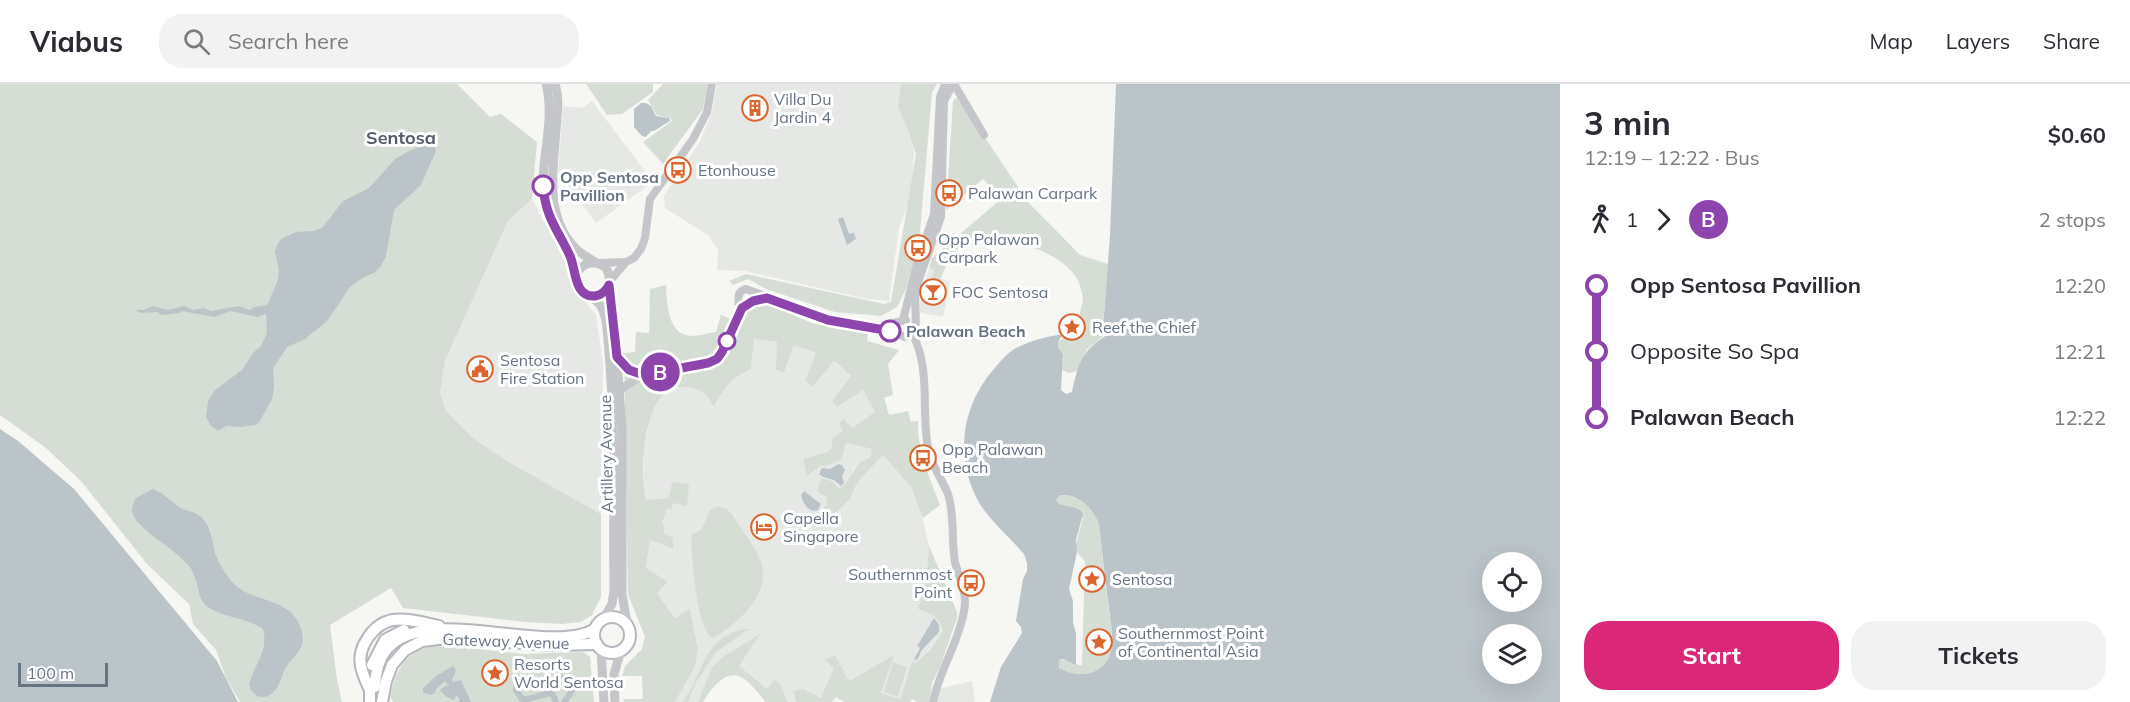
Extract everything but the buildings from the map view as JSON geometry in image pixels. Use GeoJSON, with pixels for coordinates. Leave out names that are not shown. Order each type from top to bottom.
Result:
{"type":"FeatureCollection","features":[{"type":"Feature","properties":{"kind":"main road"},"geometry":{"type":"LineString","coordinates":[[595,629],[604,618],[619,618],[627,624],[630,638],[621,650]]}},
{"type":"Feature","properties":{"kind":"main road","name":"Gateway Avenue"},"geometry":{"type":"LineString","coordinates":[[370,684],[360,659],[370,634],[384,623],[392,620],[410,621],[454,630]]}},
{"type":"Feature","properties":{"kind":"main road","name":"Gateway Avenue"},"geometry":{"type":"LineString","coordinates":[[371,702],[370,684],[376,647],[390,633],[410,621]]}},
{"type":"Feature","properties":{"kind":"main road","name":"Gateway Avenue"},"geometry":{"type":"LineString","coordinates":[[390,633],[419,627],[431,630],[554,637],[581,635],[595,629],[599,646]]}},
{"type":"Feature","properties":{"kind":"main road","name":"Gateway Avenue"},"geometry":{"type":"LineString","coordinates":[[370,684],[394,650],[412,637],[431,630]]}},
{"type":"Feature","properties":{"kind":"main road","name":"Gateway Avenue"},"geometry":{"type":"LineString","coordinates":[[382,702],[392,665],[405,650],[422,641],[447,638],[599,646],[613,653],[621,650]]}},
{"type":"Feature","properties":{"kind":"street","name":"Artillery Avenue"},"geometry":{"type":"LineString","coordinates":[[546,84],[550,108],[543,182],[544,199],[551,223],[569,254],[580,290],[601,305],[606,320],[613,398],[614,591],[612,604],[604,618]]}},
{"type":"Feature","properties":{"kind":"street","name":"Artillery Avenue"},"geometry":{"type":"LineString","coordinates":[[555,84],[558,108],[552,183],[554,205],[558,219],[570,242],[576,249],[606,268],[610,283],[622,429],[622,594],[627,624]]}},
{"type":"Feature","properties":{"kind":"street"},"geometry":{"type":"LineString","coordinates":[[577,277],[585,264],[626,262],[634,258],[641,249],[645,238],[650,199],[693,139],[707,112],[712,84]]}},
{"type":"Feature","properties":{"kind":"street"},"geometry":{"type":"LineString","coordinates":[[900,334],[898,326],[902,321],[934,214],[940,97],[945,84]]}},
{"type":"Feature","properties":{"kind":"street"},"geometry":{"type":"LineString","coordinates":[[620,391],[630,381],[644,375],[708,363],[717,359],[725,347],[739,313],[748,300],[767,298],[828,320],[877,327],[907,338],[913,335],[916,330],[914,299],[941,217],[944,101],[954,84],[984,135]]}},
{"type":"Feature","properties":{"kind":"street"},"geometry":{"type":"LineString","coordinates":[[919,260],[928,253]]}},
{"type":"Feature","properties":{"kind":"street"},"geometry":{"type":"LineString","coordinates":[[591,296],[602,294],[626,262]]}},
{"type":"Feature","properties":{"kind":"street"},"geometry":{"type":"LineString","coordinates":[[877,327],[909,320],[915,325]]}},
{"type":"Feature","properties":{"kind":"street"},"geometry":{"type":"LineString","coordinates":[[913,335],[918,345],[925,383],[928,448],[950,503],[956,564],[964,590],[964,612],[937,683],[933,702]]}},
{"type":"Feature","properties":{"kind":"street"},"geometry":{"type":"LineString","coordinates":[[617,357],[629,370],[644,375]]}},
{"type":"Feature","properties":{"kind":"street"},"geometry":{"type":"LineString","coordinates":[[599,646],[604,702]]}},
{"type":"Feature","properties":{"kind":"street"},"geometry":{"type":"LineString","coordinates":[[615,702],[614,674],[621,650]]}},
{"type":"Feature","properties":{"kind":"shaded area"},"geometry":{"type":"Polygon","coordinates":[[[0,84],[457,84],[490,117],[501,114],[537,142],[532,199],[508,221],[445,361],[440,393],[446,411],[473,438],[507,461],[601,514],[601,597],[592,615],[581,622],[562,624],[403,608],[391,588],[330,625],[342,702],[240,702],[226,678],[216,650],[193,624],[189,604],[147,564],[81,481],[46,448],[0,415],[0,84]]]}},
{"type":"Feature","properties":{"kind":"shaded area"},"geometry":{"type":"Polygon","coordinates":[[[586,84],[653,84],[653,92],[622,114],[607,115],[586,84]]]}},
{"type":"Feature","properties":{"kind":"shaded area"},"geometry":{"type":"Polygon","coordinates":[[[663,84],[708,84],[703,109],[663,164],[643,142],[672,121],[670,118],[657,115],[648,100],[663,84]]]}},
{"type":"Feature","properties":{"kind":"shaded area"},"geometry":{"type":"Polygon","coordinates":[[[717,84],[916,84],[908,133],[914,147],[913,176],[907,209],[899,227],[889,301],[867,299],[745,271],[717,270],[718,250],[709,236],[665,208],[664,196],[699,143],[712,112],[717,84]]]}},
{"type":"Feature","properties":{"kind":"shaded area"},"geometry":{"type":"Polygon","coordinates":[[[901,84],[937,84],[932,92],[919,244],[906,289],[897,307],[881,316],[835,312],[766,289],[748,279],[733,285],[729,281],[746,274],[884,304],[891,302],[916,154],[898,107],[901,84]]]}},
{"type":"Feature","properties":{"kind":"shaded area"},"geometry":{"type":"Polygon","coordinates":[[[1116,84],[1560,84],[1560,702],[990,702],[1001,667],[1022,633],[1016,621],[1027,563],[1024,554],[982,508],[973,490],[965,459],[964,443],[969,412],[983,383],[1006,355],[1022,345],[1048,337],[1068,334],[1060,338],[1058,343],[1063,354],[1061,390],[1066,394],[1072,392],[1083,358],[1093,345],[1109,334],[1108,330],[1103,329],[1110,235],[1116,84]],[[1060,495],[1056,500],[1059,504],[1076,508],[1083,514],[1076,540],[1077,552],[1069,589],[1073,601],[1076,665],[1063,659],[1059,660],[1059,668],[1074,673],[1090,673],[1097,670],[1108,659],[1112,643],[1099,524],[1089,507],[1079,499],[1060,495]]]}},
{"type":"Feature","properties":{"kind":"shaded area"},"geometry":{"type":"Polygon","coordinates":[[[960,95],[972,118],[1028,202],[1080,255],[1108,264],[1102,337],[1087,349],[1077,371],[1069,373],[1062,370],[1063,354],[1058,343],[1066,336],[1084,332],[1080,314],[1083,296],[1079,282],[1073,273],[1055,258],[1032,248],[1009,244],[999,245],[988,239],[960,247],[952,253],[940,280],[932,277],[934,270],[929,268],[932,258],[1001,199],[983,179],[946,210],[953,101],[960,95]]]}},
{"type":"Feature","properties":{"kind":"shaded area"},"geometry":{"type":"Polygon","coordinates":[[[592,101],[653,182],[596,223],[558,173],[563,106],[582,108],[592,101]]]}},
{"type":"Feature","properties":{"kind":"shaded area"},"geometry":{"type":"Polygon","coordinates":[[[641,103],[651,106],[656,116],[669,118],[670,121],[651,131],[646,137],[634,127],[634,109],[641,103]]]}},
{"type":"Feature","properties":{"kind":"shaded area"},"geometry":{"type":"Polygon","coordinates":[[[426,145],[435,147],[436,151],[421,185],[394,210],[386,256],[381,266],[374,273],[350,287],[327,321],[305,339],[287,347],[273,368],[272,399],[256,425],[227,426],[218,431],[211,426],[206,417],[208,401],[215,390],[242,370],[253,353],[261,346],[267,333],[266,314],[258,317],[231,311],[214,317],[182,311],[161,315],[158,312],[141,313],[135,310],[144,310],[153,306],[168,310],[184,306],[193,310],[204,308],[211,311],[239,306],[250,310],[267,305],[278,280],[279,270],[275,252],[281,239],[296,232],[322,228],[343,201],[369,188],[395,159],[426,145]]]}},
{"type":"Feature","properties":{"kind":"shaded area"},"geometry":{"type":"Polygon","coordinates":[[[532,199],[563,258],[572,286],[596,315],[603,363],[601,514],[507,461],[473,438],[446,411],[440,393],[445,361],[508,221],[532,199]]]}},
{"type":"Feature","properties":{"kind":"shaded area"},"geometry":{"type":"Polygon","coordinates":[[[843,217],[849,234],[854,233],[856,239],[847,245],[838,219],[843,217]]]}},
{"type":"Feature","properties":{"kind":"shaded area"},"geometry":{"type":"Polygon","coordinates":[[[929,268],[934,270],[933,277],[950,281],[943,317],[917,312],[929,268]]]}},
{"type":"Feature","properties":{"kind":"shaded area"},"geometry":{"type":"Polygon","coordinates":[[[666,285],[670,317],[673,324],[684,335],[695,336],[716,332],[721,315],[733,320],[749,295],[811,323],[868,332],[867,341],[899,350],[888,364],[893,395],[884,398],[889,415],[908,411],[911,422],[918,421],[922,454],[940,505],[923,518],[911,487],[883,455],[863,476],[850,499],[832,516],[824,528],[816,522],[827,503],[826,497],[817,491],[821,478],[832,481],[839,488],[848,481],[859,464],[870,458],[872,449],[846,443],[841,460],[821,466],[807,476],[803,459],[827,452],[832,448],[832,438],[843,431],[839,423],[844,419],[852,428],[875,412],[863,390],[837,407],[832,401],[851,376],[834,361],[813,386],[805,381],[816,353],[794,345],[784,372],[776,370],[777,342],[754,339],[751,369],[729,384],[714,407],[706,395],[696,389],[686,387],[672,389],[661,398],[647,431],[644,451],[644,487],[646,500],[669,498],[672,482],[689,484],[687,507],[673,503],[671,510],[667,509],[662,523],[665,526],[663,533],[673,538],[673,549],[650,540],[646,568],[668,582],[657,593],[675,618],[690,609],[698,649],[695,667],[675,702],[624,702],[623,699],[643,699],[642,676],[622,676],[625,666],[642,649],[645,637],[628,594],[624,353],[635,352],[636,332],[649,333],[650,289],[666,285]]]}},
{"type":"Feature","properties":{"kind":"shaded area"},"geometry":{"type":"Polygon","coordinates":[[[754,339],[777,342],[777,370],[784,371],[794,344],[816,353],[806,382],[813,385],[833,361],[851,376],[832,401],[837,407],[863,390],[876,412],[852,428],[844,419],[843,432],[832,438],[832,448],[827,452],[804,459],[808,476],[821,466],[829,465],[846,443],[872,449],[870,458],[854,468],[850,479],[842,487],[839,488],[832,481],[821,478],[827,503],[816,522],[824,528],[832,516],[850,499],[863,476],[883,455],[911,487],[921,512],[929,546],[926,582],[918,609],[936,616],[943,631],[922,659],[912,663],[900,699],[881,694],[893,656],[851,680],[848,679],[835,655],[825,661],[835,668],[821,699],[793,691],[796,702],[788,702],[780,684],[767,689],[738,666],[758,635],[724,656],[712,667],[698,702],[675,702],[695,667],[698,649],[690,610],[676,619],[657,593],[668,582],[646,569],[650,540],[672,549],[662,533],[667,508],[673,503],[686,507],[669,498],[646,501],[643,489],[644,449],[651,415],[662,396],[680,386],[708,394],[715,406],[725,387],[736,376],[751,369],[754,339]]]}},
{"type":"Feature","properties":{"kind":"shaded area"},"geometry":{"type":"Polygon","coordinates":[[[0,429],[18,441],[74,489],[217,661],[238,702],[0,702],[0,429]]]}},
{"type":"Feature","properties":{"kind":"shaded area"},"geometry":{"type":"Polygon","coordinates":[[[838,464],[842,465],[845,470],[842,476],[844,483],[841,486],[834,480],[819,474],[822,468],[830,469],[838,464]]]}},
{"type":"Feature","properties":{"kind":"shaded area"},"geometry":{"type":"Polygon","coordinates":[[[153,489],[179,507],[198,514],[204,520],[215,553],[234,584],[252,595],[282,606],[297,620],[303,638],[301,647],[286,667],[272,694],[259,697],[251,691],[249,685],[263,651],[263,629],[206,606],[190,567],[176,553],[145,530],[134,517],[132,509],[136,498],[153,489]]]}},
{"type":"Feature","properties":{"kind":"shaded area"},"geometry":{"type":"Polygon","coordinates":[[[804,491],[821,504],[818,510],[809,509],[805,504],[801,495],[804,491]]]}},
{"type":"Feature","properties":{"kind":"shaded area"},"geometry":{"type":"Polygon","coordinates":[[[1060,495],[1074,497],[1084,503],[1093,512],[1099,524],[1112,643],[1108,659],[1097,670],[1090,673],[1074,673],[1059,668],[1058,660],[1082,665],[1085,562],[1077,552],[1076,545],[1083,518],[1059,504],[1056,500],[1060,495]]]}},
{"type":"Feature","properties":{"kind":"shaded area"},"geometry":{"type":"Polygon","coordinates":[[[718,506],[728,510],[757,552],[763,576],[761,587],[750,608],[732,625],[713,638],[707,632],[699,607],[691,535],[702,529],[710,510],[718,506]]]}},
{"type":"Feature","properties":{"kind":"shaded area"},"geometry":{"type":"Polygon","coordinates":[[[929,546],[957,612],[957,618],[932,683],[929,702],[918,702],[912,699],[910,702],[844,702],[836,697],[832,702],[796,702],[793,691],[803,689],[821,698],[834,668],[824,660],[835,655],[848,679],[851,680],[894,655],[881,693],[900,699],[912,662],[916,663],[929,651],[943,631],[937,619],[918,609],[926,582],[929,546]]]}},
{"type":"Feature","properties":{"kind":"shaded area"},"geometry":{"type":"Polygon","coordinates":[[[934,618],[939,625],[939,632],[921,651],[916,660],[914,659],[920,648],[917,646],[934,618]]]}},
{"type":"Feature","properties":{"kind":"shaded area"},"geometry":{"type":"Polygon","coordinates":[[[749,629],[716,652],[695,684],[688,702],[683,702],[712,649],[730,634],[749,629]]]}},
{"type":"Feature","properties":{"kind":"shaded area"},"geometry":{"type":"Polygon","coordinates":[[[760,634],[739,666],[767,689],[774,680],[780,684],[788,702],[766,702],[748,682],[735,675],[724,678],[703,702],[698,702],[712,667],[724,656],[760,634]]]}},
{"type":"Feature","properties":{"kind":"shaded area","name":"Resorts World Sentosa"},"geometry":{"type":"Polygon","coordinates":[[[432,646],[524,654],[583,652],[590,657],[594,702],[393,702],[390,697],[392,687],[403,664],[414,653],[432,646]]]}},
{"type":"Feature","properties":{"kind":"shaded area"},"geometry":{"type":"Polygon","coordinates":[[[893,662],[907,667],[898,696],[884,692],[893,662]]]}},
{"type":"Feature","properties":{"kind":"shaded area"},"geometry":{"type":"Polygon","coordinates":[[[453,666],[456,670],[453,682],[461,680],[471,702],[458,702],[460,699],[456,695],[454,700],[445,696],[440,690],[449,686],[445,681],[435,693],[431,695],[423,693],[423,688],[436,676],[453,666]]]}},
{"type":"Feature","properties":{"kind":"shaded area"},"geometry":{"type":"Polygon","coordinates":[[[972,681],[975,702],[937,702],[938,689],[972,681]]]}},
{"type":"Feature","properties":{"kind":"waterway"},"geometry":{"type":"LineString","coordinates":[[556,702],[550,693],[522,699],[516,690],[524,681],[550,687],[558,679],[565,678],[575,684],[564,702]]}},
{"type":"Feature","properties":{"kind":"bus line","name":"B"},"geometry":{"type":"LineString","coordinates":[[543,186],[551,223],[573,262],[580,290],[587,295],[597,296],[602,294],[609,285],[617,357],[629,370],[644,375],[708,363],[717,359],[725,347],[742,308],[753,301],[767,298],[828,320],[890,331]]}},
{"type":"Feature","properties":{"kind":"place","name":"Villa Du Jardin 4"},"geometry":{"type":"Point","coordinates":[755,108]}},
{"type":"Feature","properties":{"kind":"place","name":"Etonhouse"},"geometry":{"type":"Point","coordinates":[678,170]}},
{"type":"Feature","properties":{"kind":"place","name":"Opp Sentosa Pavillion"},"geometry":{"type":"Point","coordinates":[543,186]}},
{"type":"Feature","properties":{"kind":"place","name":"Palawan Carpark"},"geometry":{"type":"Point","coordinates":[949,193]}},
{"type":"Feature","properties":{"kind":"place","name":"Opp Palawan Carpark"},"geometry":{"type":"Point","coordinates":[918,248]}},
{"type":"Feature","properties":{"kind":"place","name":"FOC Sentosa"},"geometry":{"type":"Point","coordinates":[933,292]}},
{"type":"Feature","properties":{"kind":"place","name":"Reef the Chief"},"geometry":{"type":"Point","coordinates":[1072,327]}},
{"type":"Feature","properties":{"kind":"place","name":"Palawan Beach"},"geometry":{"type":"Point","coordinates":[890,331]}},
{"type":"Feature","properties":{"kind":"place","name":"Sentosa Fire Station"},"geometry":{"type":"Point","coordinates":[480,369]}},
{"type":"Feature","properties":{"kind":"place","name":"Opp Palawan Beach"},"geometry":{"type":"Point","coordinates":[923,458]}},
{"type":"Feature","properties":{"kind":"place","name":"Capella Singapore"},"geometry":{"type":"Point","coordinates":[764,527]}},
{"type":"Feature","properties":{"kind":"place","name":"Sentosa"},"geometry":{"type":"Point","coordinates":[1092,579]}},
{"type":"Feature","properties":{"kind":"place","name":"Southernmost Point"},"geometry":{"type":"Point","coordinates":[971,583]}},
{"type":"Feature","properties":{"kind":"place","name":"Southernmost Point of Continental Asia"},"geometry":{"type":"Point","coordinates":[1099,642]}},
{"type":"Feature","properties":{"kind":"place","name":"Resorts World Sentosa"},"geometry":{"type":"Point","coordinates":[495,673]}},
{"type":"Feature","properties":{"kind":"district","name":"Sentosa"},"geometry":{"type":"Point","coordinates":[401,137]}}]}
